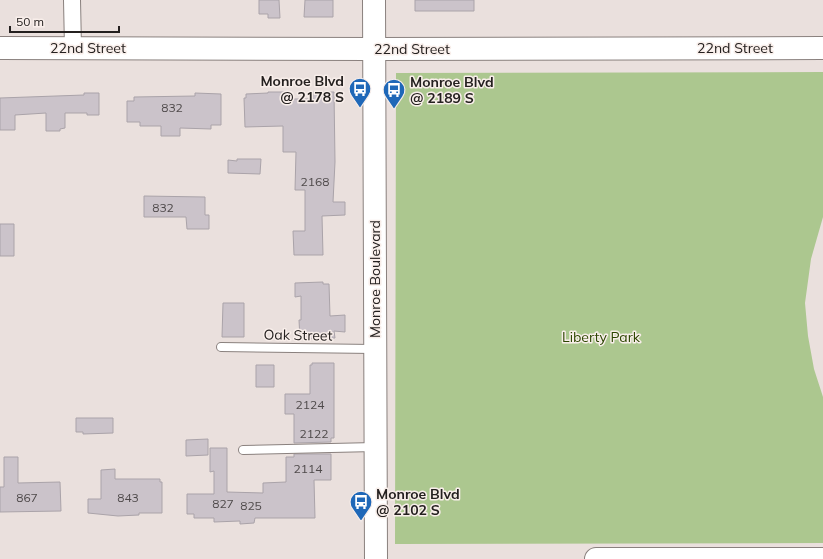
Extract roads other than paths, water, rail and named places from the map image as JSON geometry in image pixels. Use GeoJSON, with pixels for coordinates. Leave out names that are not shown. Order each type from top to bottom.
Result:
{"type":"FeatureCollection","features":[{"type":"Feature","properties":{"kind":"street"},"geometry":{"type":"LineString","coordinates":[[72,0],[72,48]]}},
{"type":"Feature","properties":{"kind":"street","name":"Monroe Boulevard"},"geometry":{"type":"LineString","coordinates":[[374,0],[376,559]]}},
{"type":"Feature","properties":{"kind":"street","name":"22nd Street"},"geometry":{"type":"LineString","coordinates":[[0,48],[823,48]]}},
{"type":"Feature","properties":{"kind":"street"},"geometry":{"type":"LineString","coordinates":[[596,559],[823,559]]}},
{"type":"Feature","properties":{"kind":"lane","name":"Oak Street"},"geometry":{"type":"LineString","coordinates":[[221,347],[375,348]]}},
{"type":"Feature","properties":{"kind":"lane"},"geometry":{"type":"LineString","coordinates":[[243,450],[376,446]]}},
{"type":"Feature","properties":{"kind":"place","name":"Monroe Blvd @ 2178 S"},"geometry":{"type":"Point","coordinates":[360,108]}},
{"type":"Feature","properties":{"kind":"place","name":"Monroe Blvd @ 2189 S"},"geometry":{"type":"Point","coordinates":[394,110]}},
{"type":"Feature","properties":{"kind":"place","name":"Monroe Blvd @ 2102 S"},"geometry":{"type":"Point","coordinates":[361,522]}},
{"type":"Feature","properties":{"kind":"park label","name":"Liberty Park"},"geometry":{"type":"Point","coordinates":[601,337]}}]}
